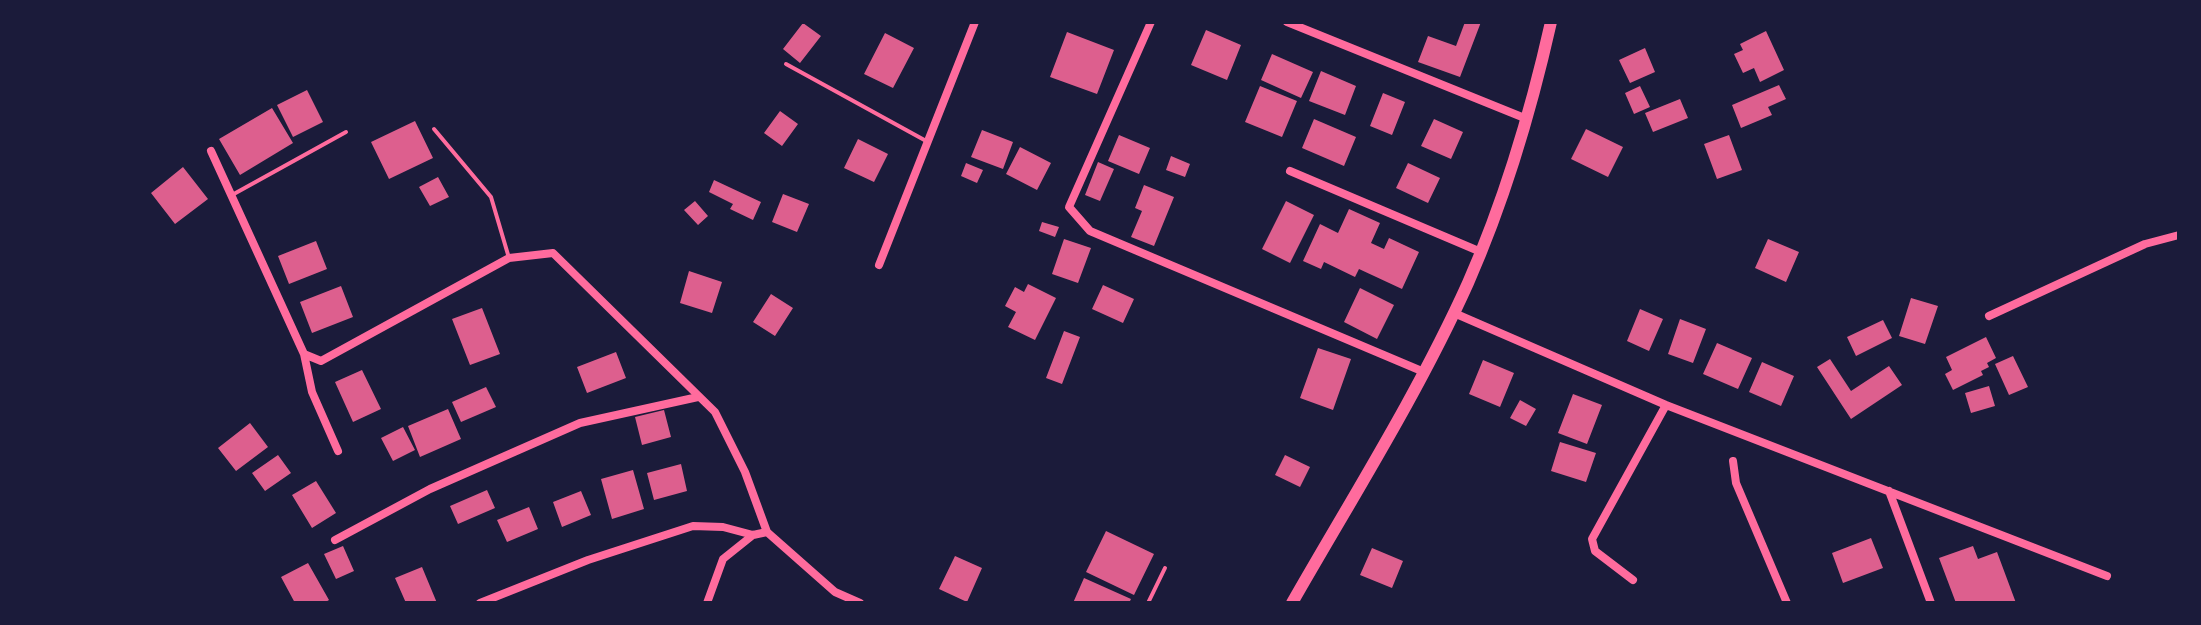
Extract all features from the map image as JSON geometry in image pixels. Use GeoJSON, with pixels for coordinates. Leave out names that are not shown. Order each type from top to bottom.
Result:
{"type":"FeatureCollection","features":[{"type":"Feature","properties":{"kind":"main road"},"geometry":{"type":"LineString","coordinates":[[1292,603],[1424,372],[1454,313],[1481,252],[1527,119],[1551,22]]}},
{"type":"Feature","properties":{"kind":"street"},"geometry":{"type":"LineString","coordinates":[[879,265],[930,143],[975,22]]}},
{"type":"Feature","properties":{"kind":"street"},"geometry":{"type":"LineString","coordinates":[[1151,22],[1069,207],[1075,215],[1090,231],[1424,372]]}},
{"type":"Feature","properties":{"kind":"street"},"geometry":{"type":"LineString","coordinates":[[1287,22],[1527,119]]}},
{"type":"Feature","properties":{"kind":"street"},"geometry":{"type":"LineString","coordinates":[[211,151],[304,354],[312,392],[338,451]]}},
{"type":"Feature","properties":{"kind":"street"},"geometry":{"type":"LineString","coordinates":[[1290,171],[1481,252]]}},
{"type":"Feature","properties":{"kind":"street"},"geometry":{"type":"LineString","coordinates":[[1989,316],[2145,244],[2179,235]]}},
{"type":"Feature","properties":{"kind":"street"},"geometry":{"type":"LineString","coordinates":[[304,354],[321,361],[509,258],[553,253],[715,412],[745,472],[767,532],[835,592],[860,603]]}},
{"type":"Feature","properties":{"kind":"street"},"geometry":{"type":"LineString","coordinates":[[1454,313],[1666,405],[2107,576]]}},
{"type":"Feature","properties":{"kind":"street"},"geometry":{"type":"LineString","coordinates":[[335,540],[430,489],[580,423],[698,397]]}},
{"type":"Feature","properties":{"kind":"street"},"geometry":{"type":"LineString","coordinates":[[1633,580],[1595,551],[1592,539],[1666,405]]}},
{"type":"Feature","properties":{"kind":"street"},"geometry":{"type":"LineString","coordinates":[[1733,461],[1736,483],[1787,603]]}},
{"type":"Feature","properties":{"kind":"street"},"geometry":{"type":"LineString","coordinates":[[1889,491],[1931,603]]}},
{"type":"Feature","properties":{"kind":"street"},"geometry":{"type":"LineString","coordinates":[[480,603],[588,560],[693,526],[723,527],[753,535]]}},
{"type":"Feature","properties":{"kind":"street"},"geometry":{"type":"LineString","coordinates":[[707,603],[723,559],[753,535],[767,532]]}},
{"type":"Feature","properties":{"kind":"lane"},"geometry":{"type":"LineString","coordinates":[[786,64],[930,143]]}},
{"type":"Feature","properties":{"kind":"lane"},"geometry":{"type":"LineString","coordinates":[[434,129],[491,197],[509,258]]}},
{"type":"Feature","properties":{"kind":"lane"},"geometry":{"type":"LineString","coordinates":[[232,195],[346,132]]}},
{"type":"Feature","properties":{"kind":"lane"},"geometry":{"type":"LineString","coordinates":[[1148,603],[1165,568]]}},
{"type":"Feature","properties":{"kind":"building"},"geometry":{"type":"Polygon","coordinates":[[[1465,22],[1481,22],[1460,77],[1418,62],[1428,36],[1456,46],[1465,22]]]}},
{"type":"Feature","properties":{"kind":"building"},"geometry":{"type":"Polygon","coordinates":[[[803,23],[821,36],[800,63],[783,49],[803,23]]]}},
{"type":"Feature","properties":{"kind":"building"},"geometry":{"type":"Polygon","coordinates":[[[1206,30],[1241,45],[1227,80],[1191,65],[1206,30]]]}},
{"type":"Feature","properties":{"kind":"building"},"geometry":{"type":"Polygon","coordinates":[[[1766,31],[1784,70],[1760,82],[1754,68],[1743,73],[1734,54],[1743,50],[1740,44],[1766,31]]]}},
{"type":"Feature","properties":{"kind":"building"},"geometry":{"type":"Polygon","coordinates":[[[1067,32],[1114,50],[1097,94],[1050,77],[1067,32]]]}},
{"type":"Feature","properties":{"kind":"building"},"geometry":{"type":"Polygon","coordinates":[[[885,33],[914,48],[893,88],[864,74],[885,33]]]}},
{"type":"Feature","properties":{"kind":"building"},"geometry":{"type":"Polygon","coordinates":[[[1645,48],[1655,72],[1630,83],[1619,60],[1645,48]]]}},
{"type":"Feature","properties":{"kind":"building"},"geometry":{"type":"Polygon","coordinates":[[[1272,54],[1313,72],[1301,98],[1261,80],[1272,54]]]}},
{"type":"Feature","properties":{"kind":"building"},"geometry":{"type":"Polygon","coordinates":[[[1321,71],[1356,86],[1345,115],[1309,101],[1321,71]]]}},
{"type":"Feature","properties":{"kind":"building"},"geometry":{"type":"Polygon","coordinates":[[[1779,85],[1786,99],[1768,107],[1772,115],[1741,128],[1732,105],[1779,85]]]}},
{"type":"Feature","properties":{"kind":"building"},"geometry":{"type":"Polygon","coordinates":[[[1260,86],[1297,101],[1282,137],[1245,122],[1260,86]]]}},
{"type":"Feature","properties":{"kind":"building"},"geometry":{"type":"Polygon","coordinates":[[[1640,86],[1650,107],[1634,114],[1625,93],[1640,86]]]}},
{"type":"Feature","properties":{"kind":"building"},"geometry":{"type":"Polygon","coordinates":[[[307,90],[323,122],[293,137],[277,105],[307,90]]]}},
{"type":"Feature","properties":{"kind":"building"},"geometry":{"type":"Polygon","coordinates":[[[1383,93],[1405,102],[1392,135],[1370,126],[1383,93]]]}},
{"type":"Feature","properties":{"kind":"building"},"geometry":{"type":"Polygon","coordinates":[[[1680,99],[1688,118],[1653,132],[1645,113],[1680,99]]]}},
{"type":"Feature","properties":{"kind":"building"},"geometry":{"type":"Polygon","coordinates":[[[272,108],[293,143],[240,175],[219,139],[272,108]]]}},
{"type":"Feature","properties":{"kind":"building"},"geometry":{"type":"Polygon","coordinates":[[[780,111],[798,124],[782,146],[764,133],[780,111]]]}},
{"type":"Feature","properties":{"kind":"building"},"geometry":{"type":"Polygon","coordinates":[[[1314,119],[1356,137],[1344,166],[1302,148],[1314,119]]]}},
{"type":"Feature","properties":{"kind":"building"},"geometry":{"type":"Polygon","coordinates":[[[1434,119],[1463,132],[1451,159],[1421,146],[1434,119]]]}},
{"type":"Feature","properties":{"kind":"building"},"geometry":{"type":"Polygon","coordinates":[[[415,121],[433,158],[389,179],[371,142],[415,121]]]}},
{"type":"Feature","properties":{"kind":"building"},"geometry":{"type":"Polygon","coordinates":[[[1586,129],[1623,147],[1608,177],[1571,159],[1586,129]]]}},
{"type":"Feature","properties":{"kind":"building"},"geometry":{"type":"Polygon","coordinates":[[[982,130],[1013,142],[1003,169],[971,157],[982,130]]]}},
{"type":"Feature","properties":{"kind":"building"},"geometry":{"type":"Polygon","coordinates":[[[1119,135],[1150,148],[1139,174],[1108,161],[1119,135]]]}},
{"type":"Feature","properties":{"kind":"building"},"geometry":{"type":"Polygon","coordinates":[[[1729,135],[1742,170],[1717,179],[1704,144],[1729,135]]]}},
{"type":"Feature","properties":{"kind":"building"},"geometry":{"type":"Polygon","coordinates":[[[858,139],[888,154],[874,182],[844,168],[858,139]]]}},
{"type":"Feature","properties":{"kind":"building"},"geometry":{"type":"Polygon","coordinates":[[[1020,147],[1051,163],[1037,190],[1006,174],[1020,147]]]}},
{"type":"Feature","properties":{"kind":"building"},"geometry":{"type":"Polygon","coordinates":[[[1171,156],[1190,164],[1185,177],[1166,170],[1171,156]]]}},
{"type":"Feature","properties":{"kind":"building"},"geometry":{"type":"Polygon","coordinates":[[[1098,162],[1114,169],[1100,201],[1085,195],[1098,162]]]}},
{"type":"Feature","properties":{"kind":"building"},"geometry":{"type":"Polygon","coordinates":[[[966,163],[983,170],[977,183],[961,176],[966,163]]]}},
{"type":"Feature","properties":{"kind":"building"},"geometry":{"type":"Polygon","coordinates":[[[1408,163],[1440,178],[1428,203],[1396,188],[1408,163]]]}},
{"type":"Feature","properties":{"kind":"building"},"geometry":{"type":"Polygon","coordinates":[[[183,167],[208,199],[175,224],[151,193],[183,167]]]}},
{"type":"Feature","properties":{"kind":"building"},"geometry":{"type":"Polygon","coordinates":[[[438,177],[449,197],[430,206],[419,187],[438,177]]]}},
{"type":"Feature","properties":{"kind":"building"},"geometry":{"type":"Polygon","coordinates":[[[714,180],[761,202],[753,220],[730,209],[733,204],[709,192],[714,180]]]}},
{"type":"Feature","properties":{"kind":"building"},"geometry":{"type":"Polygon","coordinates":[[[1144,185],[1174,197],[1154,246],[1131,237],[1142,211],[1135,208],[1144,185]]]}},
{"type":"Feature","properties":{"kind":"building"},"geometry":{"type":"Polygon","coordinates":[[[783,194],[809,204],[797,232],[772,222],[783,194]]]}},
{"type":"Feature","properties":{"kind":"building"},"geometry":{"type":"Polygon","coordinates":[[[695,201],[708,216],[698,225],[684,210],[695,201]]]}},
{"type":"Feature","properties":{"kind":"building"},"geometry":{"type":"Polygon","coordinates":[[[1286,201],[1314,215],[1290,263],[1262,249],[1286,201]]]}},
{"type":"Feature","properties":{"kind":"building"},"geometry":{"type":"Polygon","coordinates":[[[1349,209],[1380,223],[1371,243],[1384,249],[1389,238],[1419,252],[1402,289],[1359,269],[1355,277],[1324,262],[1321,269],[1303,261],[1320,224],[1338,233],[1349,209]]]}},
{"type":"Feature","properties":{"kind":"building"},"geometry":{"type":"Polygon","coordinates":[[[1042,222],[1059,227],[1055,237],[1039,231],[1042,222]]]}},
{"type":"Feature","properties":{"kind":"building"},"geometry":{"type":"Polygon","coordinates":[[[1064,239],[1091,248],[1078,283],[1052,274],[1064,239]]]}},
{"type":"Feature","properties":{"kind":"building"},"geometry":{"type":"Polygon","coordinates":[[[1768,239],[1799,252],[1786,282],[1755,268],[1768,239]]]}},
{"type":"Feature","properties":{"kind":"building"},"geometry":{"type":"Polygon","coordinates":[[[316,241],[327,269],[289,284],[278,256],[316,241]]]}},
{"type":"Feature","properties":{"kind":"building"},"geometry":{"type":"Polygon","coordinates":[[[689,271],[722,282],[712,313],[680,303],[689,271]]]}},
{"type":"Feature","properties":{"kind":"building"},"geometry":{"type":"Polygon","coordinates":[[[1028,284],[1056,298],[1035,340],[1008,327],[1016,312],[1005,306],[1015,287],[1024,292],[1028,284]]]}},
{"type":"Feature","properties":{"kind":"building"},"geometry":{"type":"Polygon","coordinates":[[[1103,285],[1134,299],[1123,323],[1092,309],[1103,285]]]}},
{"type":"Feature","properties":{"kind":"building"},"geometry":{"type":"Polygon","coordinates":[[[341,286],[353,317],[312,333],[300,302],[341,286]]]}},
{"type":"Feature","properties":{"kind":"building"},"geometry":{"type":"Polygon","coordinates":[[[1360,288],[1394,305],[1377,339],[1344,322],[1360,288]]]}},
{"type":"Feature","properties":{"kind":"building"},"geometry":{"type":"Polygon","coordinates":[[[771,294],[793,308],[775,336],[753,322],[771,294]]]}},
{"type":"Feature","properties":{"kind":"building"},"geometry":{"type":"Polygon","coordinates":[[[1911,298],[1938,306],[1925,344],[1899,336],[1911,298]]]}},
{"type":"Feature","properties":{"kind":"building"},"geometry":{"type":"Polygon","coordinates":[[[482,308],[500,354],[470,365],[452,319],[482,308]]]}},
{"type":"Feature","properties":{"kind":"building"},"geometry":{"type":"Polygon","coordinates":[[[1640,309],[1663,319],[1649,351],[1627,341],[1640,309]]]}},
{"type":"Feature","properties":{"kind":"building"},"geometry":{"type":"Polygon","coordinates":[[[1680,319],[1706,329],[1693,363],[1668,354],[1680,319]]]}},
{"type":"Feature","properties":{"kind":"building"},"geometry":{"type":"Polygon","coordinates":[[[1883,320],[1892,338],[1856,356],[1847,337],[1883,320]]]}},
{"type":"Feature","properties":{"kind":"building"},"geometry":{"type":"Polygon","coordinates":[[[1064,331],[1080,337],[1062,384],[1046,378],[1064,331]]]}},
{"type":"Feature","properties":{"kind":"building"},"geometry":{"type":"Polygon","coordinates":[[[1986,337],[1996,358],[1987,363],[1989,367],[1981,371],[1983,375],[1953,390],[1945,374],[1952,370],[1946,357],[1986,337]]]}},
{"type":"Feature","properties":{"kind":"building"},"geometry":{"type":"Polygon","coordinates":[[[1717,343],[1752,358],[1738,389],[1703,374],[1717,343]]]}},
{"type":"Feature","properties":{"kind":"building"},"geometry":{"type":"Polygon","coordinates":[[[1318,348],[1351,359],[1333,410],[1300,398],[1318,348]]]}},
{"type":"Feature","properties":{"kind":"building"},"geometry":{"type":"Polygon","coordinates":[[[616,352],[626,378],[587,393],[577,367],[616,352]]]}},
{"type":"Feature","properties":{"kind":"building"},"geometry":{"type":"Polygon","coordinates":[[[2013,356],[2028,387],[2009,395],[1995,364],[2013,356]]]}},
{"type":"Feature","properties":{"kind":"building"},"geometry":{"type":"Polygon","coordinates":[[[1830,359],[1851,391],[1889,366],[1902,385],[1851,419],[1817,367],[1830,359]]]}},
{"type":"Feature","properties":{"kind":"building"},"geometry":{"type":"Polygon","coordinates":[[[1483,360],[1514,373],[1500,407],[1469,394],[1483,360]]]}},
{"type":"Feature","properties":{"kind":"building"},"geometry":{"type":"Polygon","coordinates":[[[1762,362],[1794,376],[1781,406],[1749,392],[1762,362]]]}},
{"type":"Feature","properties":{"kind":"building"},"geometry":{"type":"Polygon","coordinates":[[[362,370],[381,409],[353,422],[335,382],[362,370]]]}},
{"type":"Feature","properties":{"kind":"building"},"geometry":{"type":"Polygon","coordinates":[[[1989,386],[1995,406],[1971,413],[1965,393],[1989,386]]]}},
{"type":"Feature","properties":{"kind":"building"},"geometry":{"type":"Polygon","coordinates":[[[486,387],[496,407],[461,422],[452,402],[486,387]]]}},
{"type":"Feature","properties":{"kind":"building"},"geometry":{"type":"Polygon","coordinates":[[[1573,394],[1602,405],[1587,444],[1558,433],[1573,394]]]}},
{"type":"Feature","properties":{"kind":"building"},"geometry":{"type":"Polygon","coordinates":[[[1520,400],[1536,409],[1526,426],[1510,418],[1520,400]]]}},
{"type":"Feature","properties":{"kind":"building"},"geometry":{"type":"Polygon","coordinates":[[[448,409],[461,439],[420,457],[408,426],[448,409]]]}},
{"type":"Feature","properties":{"kind":"building"},"geometry":{"type":"Polygon","coordinates":[[[664,410],[671,437],[642,445],[635,417],[664,410]]]}},
{"type":"Feature","properties":{"kind":"building"},"geometry":{"type":"Polygon","coordinates":[[[250,423],[268,447],[236,471],[218,448],[250,423]]]}},
{"type":"Feature","properties":{"kind":"building"},"geometry":{"type":"Polygon","coordinates":[[[403,427],[415,450],[393,461],[381,438],[403,427]]]}},
{"type":"Feature","properties":{"kind":"building"},"geometry":{"type":"Polygon","coordinates":[[[1560,442],[1596,453],[1586,482],[1551,471],[1560,442]]]}},
{"type":"Feature","properties":{"kind":"building"},"geometry":{"type":"Polygon","coordinates":[[[278,455],[291,473],[265,491],[252,473],[278,455]]]}},
{"type":"Feature","properties":{"kind":"building"},"geometry":{"type":"Polygon","coordinates":[[[1285,455],[1310,467],[1300,487],[1275,475],[1285,455]]]}},
{"type":"Feature","properties":{"kind":"building"},"geometry":{"type":"Polygon","coordinates":[[[681,464],[687,491],[654,500],[647,473],[681,464]]]}},
{"type":"Feature","properties":{"kind":"building"},"geometry":{"type":"Polygon","coordinates":[[[633,470],[644,509],[612,519],[601,479],[633,470]]]}},
{"type":"Feature","properties":{"kind":"building"},"geometry":{"type":"Polygon","coordinates":[[[316,481],[336,513],[312,528],[292,495],[316,481]]]}},
{"type":"Feature","properties":{"kind":"building"},"geometry":{"type":"Polygon","coordinates":[[[487,490],[495,508],[458,524],[450,506],[487,490]]]}},
{"type":"Feature","properties":{"kind":"building"},"geometry":{"type":"Polygon","coordinates":[[[581,491],[591,515],[562,527],[553,502],[581,491]]]}},
{"type":"Feature","properties":{"kind":"building"},"geometry":{"type":"Polygon","coordinates":[[[529,507],[538,529],[507,542],[497,520],[529,507]]]}},
{"type":"Feature","properties":{"kind":"building"},"geometry":{"type":"Polygon","coordinates":[[[1106,531],[1154,554],[1134,595],[1086,572],[1106,531]]]}},
{"type":"Feature","properties":{"kind":"building"},"geometry":{"type":"Polygon","coordinates":[[[1871,538],[1883,568],[1843,583],[1832,553],[1871,538]]]}},
{"type":"Feature","properties":{"kind":"building"},"geometry":{"type":"Polygon","coordinates":[[[343,546],[354,571],[336,579],[324,554],[343,546]]]}},
{"type":"Feature","properties":{"kind":"building"},"geometry":{"type":"Polygon","coordinates":[[[1973,546],[1978,559],[1997,552],[2016,603],[1956,603],[1939,558],[1973,546]]]}},
{"type":"Feature","properties":{"kind":"building"},"geometry":{"type":"Polygon","coordinates":[[[1372,548],[1403,561],[1392,588],[1360,575],[1372,548]]]}},
{"type":"Feature","properties":{"kind":"building"},"geometry":{"type":"Polygon","coordinates":[[[955,556],[982,568],[967,602],[939,589],[955,556]]]}},
{"type":"Feature","properties":{"kind":"building"},"geometry":{"type":"Polygon","coordinates":[[[308,563],[329,600],[324,603],[295,603],[281,577],[308,563]]]}},
{"type":"Feature","properties":{"kind":"building"},"geometry":{"type":"Polygon","coordinates":[[[422,567],[437,603],[406,603],[395,578],[422,567]]]}},
{"type":"Feature","properties":{"kind":"building"},"geometry":{"type":"Polygon","coordinates":[[[1084,578],[1131,599],[1129,603],[1073,603],[1084,578]]]}}]}
